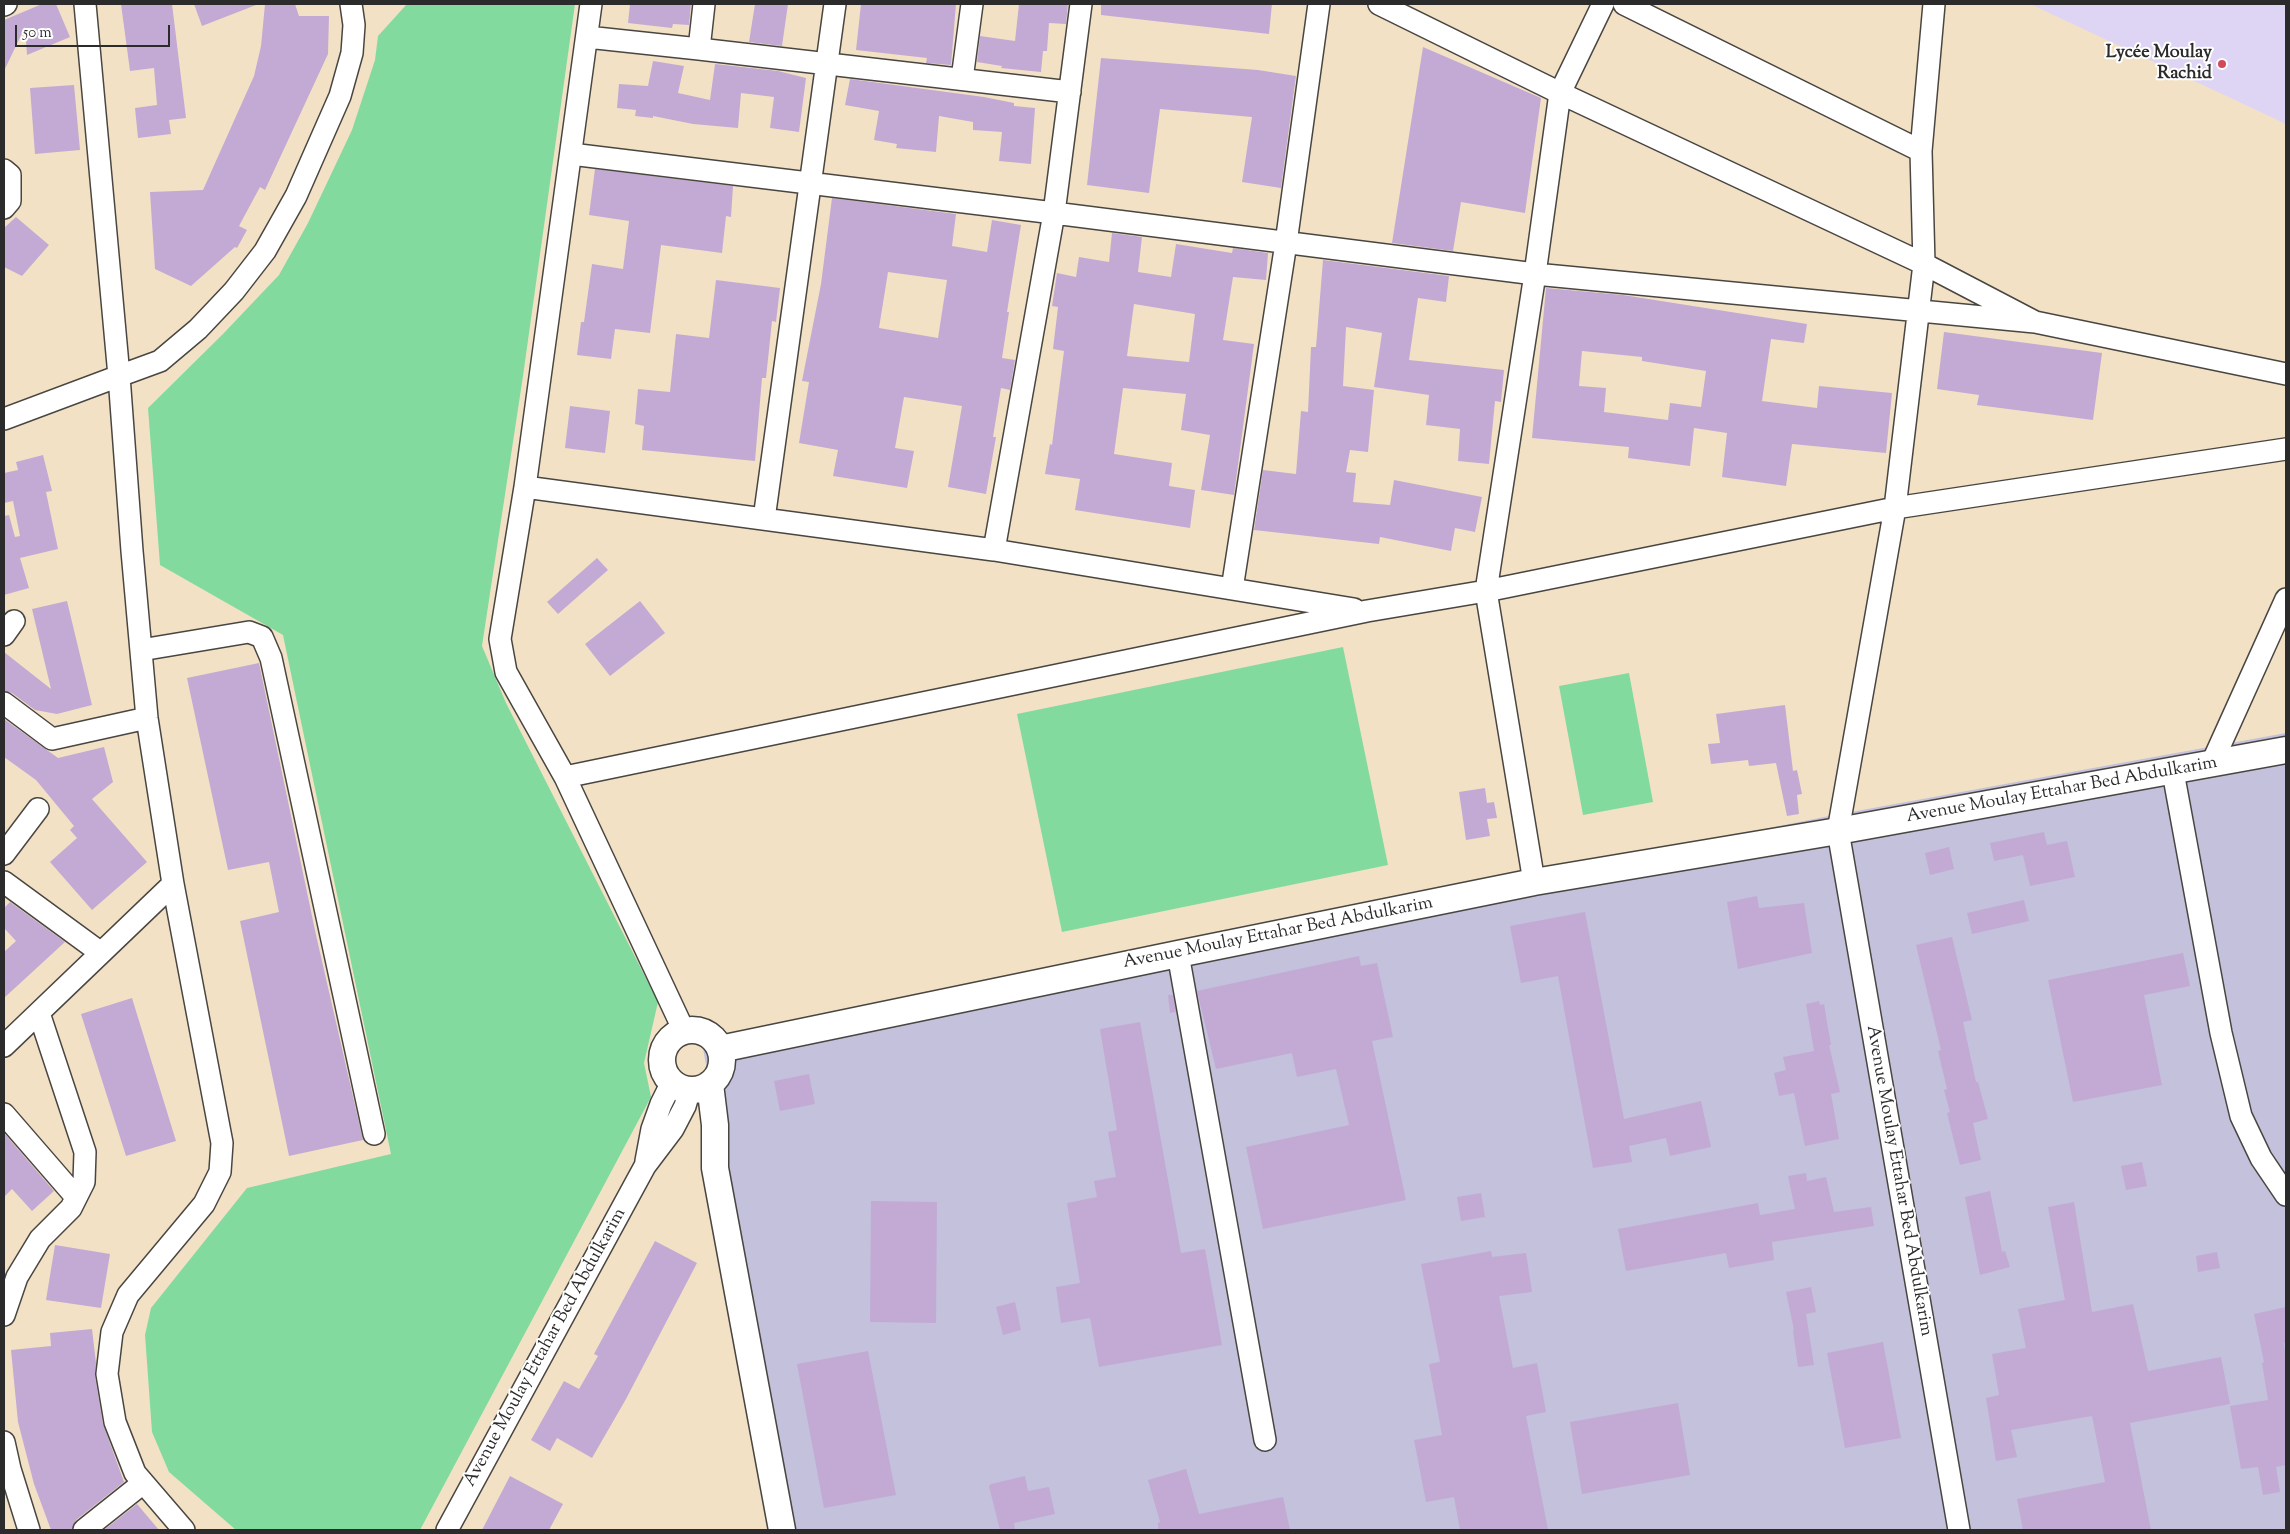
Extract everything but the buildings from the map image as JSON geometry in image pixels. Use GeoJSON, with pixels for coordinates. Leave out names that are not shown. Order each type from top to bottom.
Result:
{"type":"FeatureCollection","features":[{"type":"Feature","properties":{"kind":"street"},"geometry":{"type":"LineString","coordinates":[[85,4],[148,718],[173,884],[222,1143],[220,1172],[204,1204],[128,1295],[112,1332],[107,1374],[115,1422],[135,1473],[184,1530]]}},
{"type":"Feature","properties":{"kind":"street"},"geometry":{"type":"LineString","coordinates":[[4,419],[160,361],[198,329],[234,291],[265,251],[296,196],[340,96],[352,53],[354,25],[351,4]]}},
{"type":"Feature","properties":{"kind":"street"},"geometry":{"type":"LineString","coordinates":[[591,4],[525,487],[500,639],[506,672],[565,777],[684,1031]]}},
{"type":"Feature","properties":{"kind":"street"},"geometry":{"type":"LineString","coordinates":[[699,49],[704,4]]}},
{"type":"Feature","properties":{"kind":"street"},"geometry":{"type":"LineString","coordinates":[[764,519],[835,4]]}},
{"type":"Feature","properties":{"kind":"street"},"geometry":{"type":"LineString","coordinates":[[962,79],[972,4]]}},
{"type":"Feature","properties":{"kind":"street"},"geometry":{"type":"LineString","coordinates":[[994,550],[1054,213],[1081,4]]}},
{"type":"Feature","properties":{"kind":"street"},"geometry":{"type":"LineString","coordinates":[[1232,589],[1286,243],[1320,4]]}},
{"type":"Feature","properties":{"kind":"street"},"geometry":{"type":"LineString","coordinates":[[1378,4],[1560,93],[1924,264],[2035,322]]}},
{"type":"Feature","properties":{"kind":"street"},"geometry":{"type":"LineString","coordinates":[[1534,882],[1486,591],[1535,274],[1560,93],[1603,4]]}},
{"type":"Feature","properties":{"kind":"street"},"geometry":{"type":"LineString","coordinates":[[1624,4],[1921,151]]}},
{"type":"Feature","properties":{"kind":"street"},"geometry":{"type":"LineString","coordinates":[[1838,831],[1895,508],[1924,264],[1921,151],[1934,4]]}},
{"type":"Feature","properties":{"kind":"street"},"geometry":{"type":"LineString","coordinates":[[587,37],[1070,92]]}},
{"type":"Feature","properties":{"kind":"street"},"geometry":{"type":"LineString","coordinates":[[571,154],[1535,274],[2035,322],[2286,374]]}},
{"type":"Feature","properties":{"kind":"street"},"geometry":{"type":"LineString","coordinates":[[4,170],[10,174],[10,201],[4,208]]}},
{"type":"Feature","properties":{"kind":"street"},"geometry":{"type":"LineString","coordinates":[[565,777],[1368,611],[1486,591],[1895,508],[2286,449]]}},
{"type":"Feature","properties":{"kind":"street"},"geometry":{"type":"LineString","coordinates":[[525,487],[994,550],[1368,611]]}},
{"type":"Feature","properties":{"kind":"street"},"geometry":{"type":"LineString","coordinates":[[2211,765],[2286,599]]}},
{"type":"Feature","properties":{"kind":"street"},"geometry":{"type":"LineString","coordinates":[[141,650],[249,632],[262,637],[271,658],[374,1134]]}},
{"type":"Feature","properties":{"kind":"street"},"geometry":{"type":"LineString","coordinates":[[4,703],[52,739],[148,718]]}},
{"type":"Feature","properties":{"kind":"street","name":"Avenue Moulay Ettahar Bed Abdulkarim"},"geometry":{"type":"LineString","coordinates":[[720,1049],[1534,882],[1838,831],[2173,772],[2286,750]]}},
{"type":"Feature","properties":{"kind":"street"},"geometry":{"type":"LineString","coordinates":[[2173,772],[2221,1033],[2241,1116],[2261,1158],[2286,1195]]}},
{"type":"Feature","properties":{"kind":"street"},"geometry":{"type":"LineString","coordinates":[[4,854],[38,809]]}},
{"type":"Feature","properties":{"kind":"street","name":"Avenue Moulay Ettahar Bed Abdulkarim"},"geometry":{"type":"LineString","coordinates":[[1838,831],[1959,1530]]}},
{"type":"Feature","properties":{"kind":"street"},"geometry":{"type":"LineString","coordinates":[[4,882],[101,953]]}},
{"type":"Feature","properties":{"kind":"street"},"geometry":{"type":"LineString","coordinates":[[4,1046],[173,884]]}},
{"type":"Feature","properties":{"kind":"street"},"geometry":{"type":"LineString","coordinates":[[1178,954],[1265,1440]]}},
{"type":"Feature","properties":{"kind":"street"},"geometry":{"type":"LineString","coordinates":[[4,1272],[71,1208],[84,1182],[85,1152],[39,1013]]}},
{"type":"Feature","properties":{"kind":"street"},"geometry":{"type":"LineString","coordinates":[[693,1030],[709,1036],[720,1049],[720,1068],[716,1077],[691,1086],[666,1075],[662,1057],[669,1040],[684,1031],[693,1030]]}},
{"type":"Feature","properties":{"kind":"street"},"geometry":{"type":"LineString","coordinates":[[691,1086],[698,1124],[715,1168],[782,1530]]}},
{"type":"Feature","properties":{"kind":"street","name":"Avenue Moulay Ettahar Bed Abdulkarim"},"geometry":{"type":"LineString","coordinates":[[447,1530],[645,1166],[652,1129],[661,1104],[691,1086]]}},
{"type":"Feature","properties":{"kind":"street"},"geometry":{"type":"LineString","coordinates":[[4,1114],[76,1197]]}},
{"type":"Feature","properties":{"kind":"street"},"geometry":{"type":"LineString","coordinates":[[4,1314],[17,1276],[40,1239]]}},
{"type":"Feature","properties":{"kind":"street"},"geometry":{"type":"LineString","coordinates":[[4,1442],[10,1469],[29,1530]]}},
{"type":"Feature","properties":{"kind":"street"},"geometry":{"type":"LineString","coordinates":[[84,1530],[144,1483]]}},
{"type":"Feature","properties":{"kind":"shaded area","name":"Lycée Moulay Rachid"},"geometry":{"type":"Polygon","coordinates":[[[2030,4],[2286,4],[2286,124],[2030,4]]]}},
{"type":"Feature","properties":{"kind":"shaded area"},"geometry":{"type":"Polygon","coordinates":[[[2286,733],[2286,1530],[792,1530],[702,1043],[1829,816],[2286,733]]]}},
{"type":"Feature","properties":{"kind":"green space"},"geometry":{"type":"Polygon","coordinates":[[[407,4],[575,4],[523,376],[482,646],[506,703],[658,1002],[644,1063],[651,1097],[420,1530],[236,1530],[169,1472],[152,1432],[145,1335],[151,1308],[247,1188],[391,1154],[283,635],[160,565],[148,408],[223,334],[279,275],[308,223],[352,130],[375,60],[378,36],[407,4]]]}},
{"type":"Feature","properties":{"kind":"green space"},"geometry":{"type":"Polygon","coordinates":[[[1343,647],[1388,865],[1062,932],[1017,714],[1343,647]]]}},
{"type":"Feature","properties":{"kind":"green space"},"geometry":{"type":"Polygon","coordinates":[[[1629,673],[1653,802],[1583,815],[1559,686],[1629,673]]]}},
{"type":"Feature","properties":{"kind":"place","name":"Lycée Moulay Rachid"},"geometry":{"type":"Point","coordinates":[2222,64]}}]}
